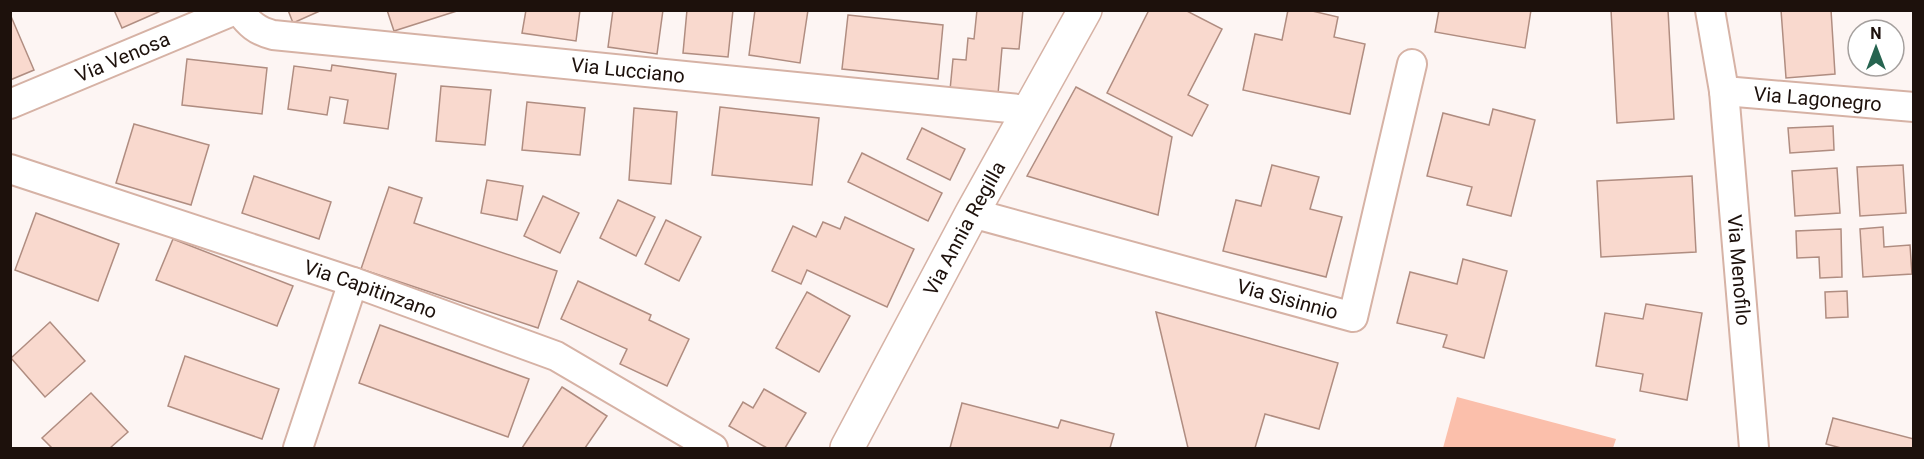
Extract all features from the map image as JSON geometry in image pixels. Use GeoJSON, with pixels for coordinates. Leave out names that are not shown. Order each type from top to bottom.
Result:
{"type":"FeatureCollection","features":[{"type":"Feature","properties":{"kind":"street","name":"Via Venosa"},"geometry":{"type":"LineString","coordinates":[[10,105],[237,10]]}},
{"type":"Feature","properties":{"kind":"street","name":"Via Lucciano"},"geometry":{"type":"LineString","coordinates":[[237,10],[251,26],[273,35],[1029,110]]}},
{"type":"Feature","properties":{"kind":"street","name":"Via Annia Regilla"},"geometry":{"type":"LineString","coordinates":[[848,448],[972,213],[1085,10]]}},
{"type":"Feature","properties":{"kind":"street","name":"Via Menofilo"},"geometry":{"type":"LineString","coordinates":[[1710,10],[1724,91],[1754,448]]}},
{"type":"Feature","properties":{"kind":"street","name":"Via Sisinnio"},"geometry":{"type":"LineString","coordinates":[[972,213],[1353,317],[1412,64]]}},
{"type":"Feature","properties":{"kind":"street","name":"Via Lagonegro"},"geometry":{"type":"LineString","coordinates":[[1724,91],[1914,107]]}},
{"type":"Feature","properties":{"kind":"street","name":"Via Capitinzano"},"geometry":{"type":"LineString","coordinates":[[10,169],[353,282],[556,356],[713,448]]}},
{"type":"Feature","properties":{"kind":"street"},"geometry":{"type":"LineString","coordinates":[[298,448],[353,282]]}},
{"type":"Feature","properties":{"kind":"shaded area"},"geometry":{"type":"Polygon","coordinates":[[[1457,397],[1616,439],[1613,448],[1443,448],[1457,397]]]}},
{"type":"Feature","properties":{"kind":"building"},"geometry":{"type":"Polygon","coordinates":[[[114,10],[163,10],[122,28],[114,10]]]}},
{"type":"Feature","properties":{"kind":"building"},"geometry":{"type":"Polygon","coordinates":[[[288,10],[322,10],[293,23],[288,10]]]}},
{"type":"Feature","properties":{"kind":"building"},"geometry":{"type":"Polygon","coordinates":[[[387,10],[460,10],[394,31],[387,10]]]}},
{"type":"Feature","properties":{"kind":"building"},"geometry":{"type":"Polygon","coordinates":[[[526,10],[580,10],[576,41],[522,33],[526,10]]]}},
{"type":"Feature","properties":{"kind":"building"},"geometry":{"type":"Polygon","coordinates":[[[613,10],[663,10],[657,54],[608,47],[613,10]]]}},
{"type":"Feature","properties":{"kind":"building"},"geometry":{"type":"Polygon","coordinates":[[[687,10],[733,10],[728,57],[683,53],[687,10]]]}},
{"type":"Feature","properties":{"kind":"building"},"geometry":{"type":"Polygon","coordinates":[[[755,10],[808,10],[800,63],[749,55],[755,10]]]}},
{"type":"Feature","properties":{"kind":"building"},"geometry":{"type":"Polygon","coordinates":[[[977,10],[1023,10],[1019,49],[1002,48],[998,94],[950,90],[953,59],[966,60],[968,38],[974,39],[977,10]]]}},
{"type":"Feature","properties":{"kind":"building"},"geometry":{"type":"Polygon","coordinates":[[[1149,10],[1185,10],[1222,29],[1188,95],[1208,105],[1192,136],[1107,93],[1149,10]]]}},
{"type":"Feature","properties":{"kind":"building"},"geometry":{"type":"Polygon","coordinates":[[[1288,10],[1308,10],[1338,17],[1334,37],[1365,44],[1350,114],[1243,90],[1255,34],[1282,40],[1288,10]]]}},
{"type":"Feature","properties":{"kind":"building"},"geometry":{"type":"Polygon","coordinates":[[[1439,10],[1531,10],[1525,48],[1435,32],[1439,10]]]}},
{"type":"Feature","properties":{"kind":"building"},"geometry":{"type":"Polygon","coordinates":[[[1611,10],[1668,10],[1674,119],[1617,123],[1611,10]]]}},
{"type":"Feature","properties":{"kind":"building"},"geometry":{"type":"Polygon","coordinates":[[[1781,10],[1831,10],[1835,74],[1786,78],[1781,10]]]}},
{"type":"Feature","properties":{"kind":"building"},"geometry":{"type":"Polygon","coordinates":[[[10,14],[34,70],[10,80],[10,14]]]}},
{"type":"Feature","properties":{"kind":"building"},"geometry":{"type":"Polygon","coordinates":[[[848,15],[943,25],[938,79],[842,69],[848,15]]]}},
{"type":"Feature","properties":{"kind":"building"},"geometry":{"type":"Polygon","coordinates":[[[187,59],[267,68],[262,114],[182,105],[187,59]]]}},
{"type":"Feature","properties":{"kind":"building"},"geometry":{"type":"Polygon","coordinates":[[[332,65],[396,74],[388,129],[344,123],[348,100],[330,97],[327,115],[288,109],[294,66],[331,71],[332,65]]]}},
{"type":"Feature","properties":{"kind":"building"},"geometry":{"type":"Polygon","coordinates":[[[441,86],[491,90],[485,145],[436,141],[441,86]]]}},
{"type":"Feature","properties":{"kind":"building"},"geometry":{"type":"Polygon","coordinates":[[[1076,87],[1172,137],[1158,215],[1027,176],[1076,87]]]}},
{"type":"Feature","properties":{"kind":"building"},"geometry":{"type":"Polygon","coordinates":[[[527,102],[585,108],[580,155],[522,150],[527,102]]]}},
{"type":"Feature","properties":{"kind":"building"},"geometry":{"type":"Polygon","coordinates":[[[720,107],[819,118],[812,185],[712,175],[720,107]]]}},
{"type":"Feature","properties":{"kind":"building"},"geometry":{"type":"Polygon","coordinates":[[[634,108],[677,112],[671,184],[629,180],[634,108]]]}},
{"type":"Feature","properties":{"kind":"building"},"geometry":{"type":"Polygon","coordinates":[[[1493,109],[1535,120],[1511,216],[1467,205],[1472,187],[1427,176],[1443,113],[1489,125],[1493,109]]]}},
{"type":"Feature","properties":{"kind":"building"},"geometry":{"type":"Polygon","coordinates":[[[134,124],[209,145],[191,205],[116,183],[134,124]]]}},
{"type":"Feature","properties":{"kind":"building"},"geometry":{"type":"Polygon","coordinates":[[[1833,126],[1834,150],[1790,153],[1788,128],[1833,126]]]}},
{"type":"Feature","properties":{"kind":"building"},"geometry":{"type":"Polygon","coordinates":[[[922,128],[965,149],[950,180],[907,159],[922,128]]]}},
{"type":"Feature","properties":{"kind":"building"},"geometry":{"type":"Polygon","coordinates":[[[862,153],[942,193],[928,221],[848,182],[862,153]]]}},
{"type":"Feature","properties":{"kind":"building"},"geometry":{"type":"Polygon","coordinates":[[[1272,165],[1319,177],[1310,209],[1342,217],[1326,277],[1223,251],[1236,200],[1261,206],[1272,165]]]}},
{"type":"Feature","properties":{"kind":"building"},"geometry":{"type":"Polygon","coordinates":[[[1903,165],[1906,213],[1860,216],[1857,167],[1903,165]]]}},
{"type":"Feature","properties":{"kind":"building"},"geometry":{"type":"Polygon","coordinates":[[[1837,168],[1840,213],[1795,216],[1792,171],[1837,168]]]}},
{"type":"Feature","properties":{"kind":"building"},"geometry":{"type":"Polygon","coordinates":[[[254,176],[331,202],[319,239],[242,213],[254,176]]]}},
{"type":"Feature","properties":{"kind":"building"},"geometry":{"type":"Polygon","coordinates":[[[1692,176],[1696,252],[1601,257],[1597,181],[1692,176]]]}},
{"type":"Feature","properties":{"kind":"building"},"geometry":{"type":"Polygon","coordinates":[[[487,180],[523,186],[517,220],[481,213],[487,180]]]}},
{"type":"Feature","properties":{"kind":"building"},"geometry":{"type":"Polygon","coordinates":[[[389,187],[422,198],[414,223],[557,271],[538,328],[361,269],[389,187]]]}},
{"type":"Feature","properties":{"kind":"building"},"geometry":{"type":"Polygon","coordinates":[[[543,196],[579,213],[560,253],[524,236],[543,196]]]}},
{"type":"Feature","properties":{"kind":"building"},"geometry":{"type":"Polygon","coordinates":[[[618,200],[655,217],[636,256],[600,238],[618,200]]]}},
{"type":"Feature","properties":{"kind":"building"},"geometry":{"type":"Polygon","coordinates":[[[36,213],[119,244],[98,301],[15,270],[36,213]]]}},
{"type":"Feature","properties":{"kind":"building"},"geometry":{"type":"Polygon","coordinates":[[[845,217],[914,249],[887,307],[807,270],[801,284],[772,271],[793,226],[816,237],[823,222],[840,229],[845,217]]]}},
{"type":"Feature","properties":{"kind":"building"},"geometry":{"type":"Polygon","coordinates":[[[666,220],[701,237],[679,281],[645,264],[666,220]]]}},
{"type":"Feature","properties":{"kind":"building"},"geometry":{"type":"Polygon","coordinates":[[[1883,227],[1884,247],[1910,245],[1912,274],[1863,277],[1860,229],[1883,227]]]}},
{"type":"Feature","properties":{"kind":"building"},"geometry":{"type":"Polygon","coordinates":[[[1841,229],[1842,277],[1820,278],[1819,257],[1797,258],[1796,231],[1841,229]]]}},
{"type":"Feature","properties":{"kind":"building"},"geometry":{"type":"Polygon","coordinates":[[[173,239],[293,286],[277,326],[156,280],[173,239]]]}},
{"type":"Feature","properties":{"kind":"building"},"geometry":{"type":"Polygon","coordinates":[[[1463,259],[1507,271],[1484,358],[1443,347],[1447,335],[1397,323],[1410,272],[1457,284],[1463,259]]]}},
{"type":"Feature","properties":{"kind":"building"},"geometry":{"type":"Polygon","coordinates":[[[578,281],[651,315],[649,320],[689,339],[667,386],[620,364],[627,349],[561,319],[578,281]]]}},
{"type":"Feature","properties":{"kind":"building"},"geometry":{"type":"Polygon","coordinates":[[[1847,291],[1848,317],[1826,318],[1825,292],[1847,291]]]}},
{"type":"Feature","properties":{"kind":"building"},"geometry":{"type":"Polygon","coordinates":[[[807,292],[850,316],[819,372],[776,348],[807,292]]]}},
{"type":"Feature","properties":{"kind":"building"},"geometry":{"type":"Polygon","coordinates":[[[1646,304],[1702,313],[1687,400],[1640,391],[1643,374],[1596,366],[1605,313],[1643,319],[1646,304]]]}},
{"type":"Feature","properties":{"kind":"building"},"geometry":{"type":"Polygon","coordinates":[[[1156,312],[1338,363],[1319,429],[1265,414],[1255,448],[1188,448],[1156,312]]]}},
{"type":"Feature","properties":{"kind":"building"},"geometry":{"type":"Polygon","coordinates":[[[50,322],[85,361],[45,397],[11,358],[50,322]]]}},
{"type":"Feature","properties":{"kind":"building"},"geometry":{"type":"Polygon","coordinates":[[[380,325],[529,379],[508,437],[359,383],[380,325]]]}},
{"type":"Feature","properties":{"kind":"building"},"geometry":{"type":"Polygon","coordinates":[[[185,356],[279,389],[262,439],[168,406],[185,356]]]}},
{"type":"Feature","properties":{"kind":"building"},"geometry":{"type":"Polygon","coordinates":[[[562,387],[607,416],[585,448],[522,448],[562,387]]]}},
{"type":"Feature","properties":{"kind":"building"},"geometry":{"type":"Polygon","coordinates":[[[764,389],[806,413],[785,448],[767,448],[729,426],[743,402],[753,408],[764,389]]]}},
{"type":"Feature","properties":{"kind":"building"},"geometry":{"type":"Polygon","coordinates":[[[91,393],[128,432],[110,448],[52,448],[42,438],[91,393]]]}},
{"type":"Feature","properties":{"kind":"building"},"geometry":{"type":"Polygon","coordinates":[[[962,403],[1058,428],[1061,420],[1114,434],[1110,448],[950,448],[962,403]]]}},
{"type":"Feature","properties":{"kind":"building"},"geometry":{"type":"Polygon","coordinates":[[[1833,418],[1914,439],[1914,448],[1841,448],[1826,444],[1833,418]]]}}]}
